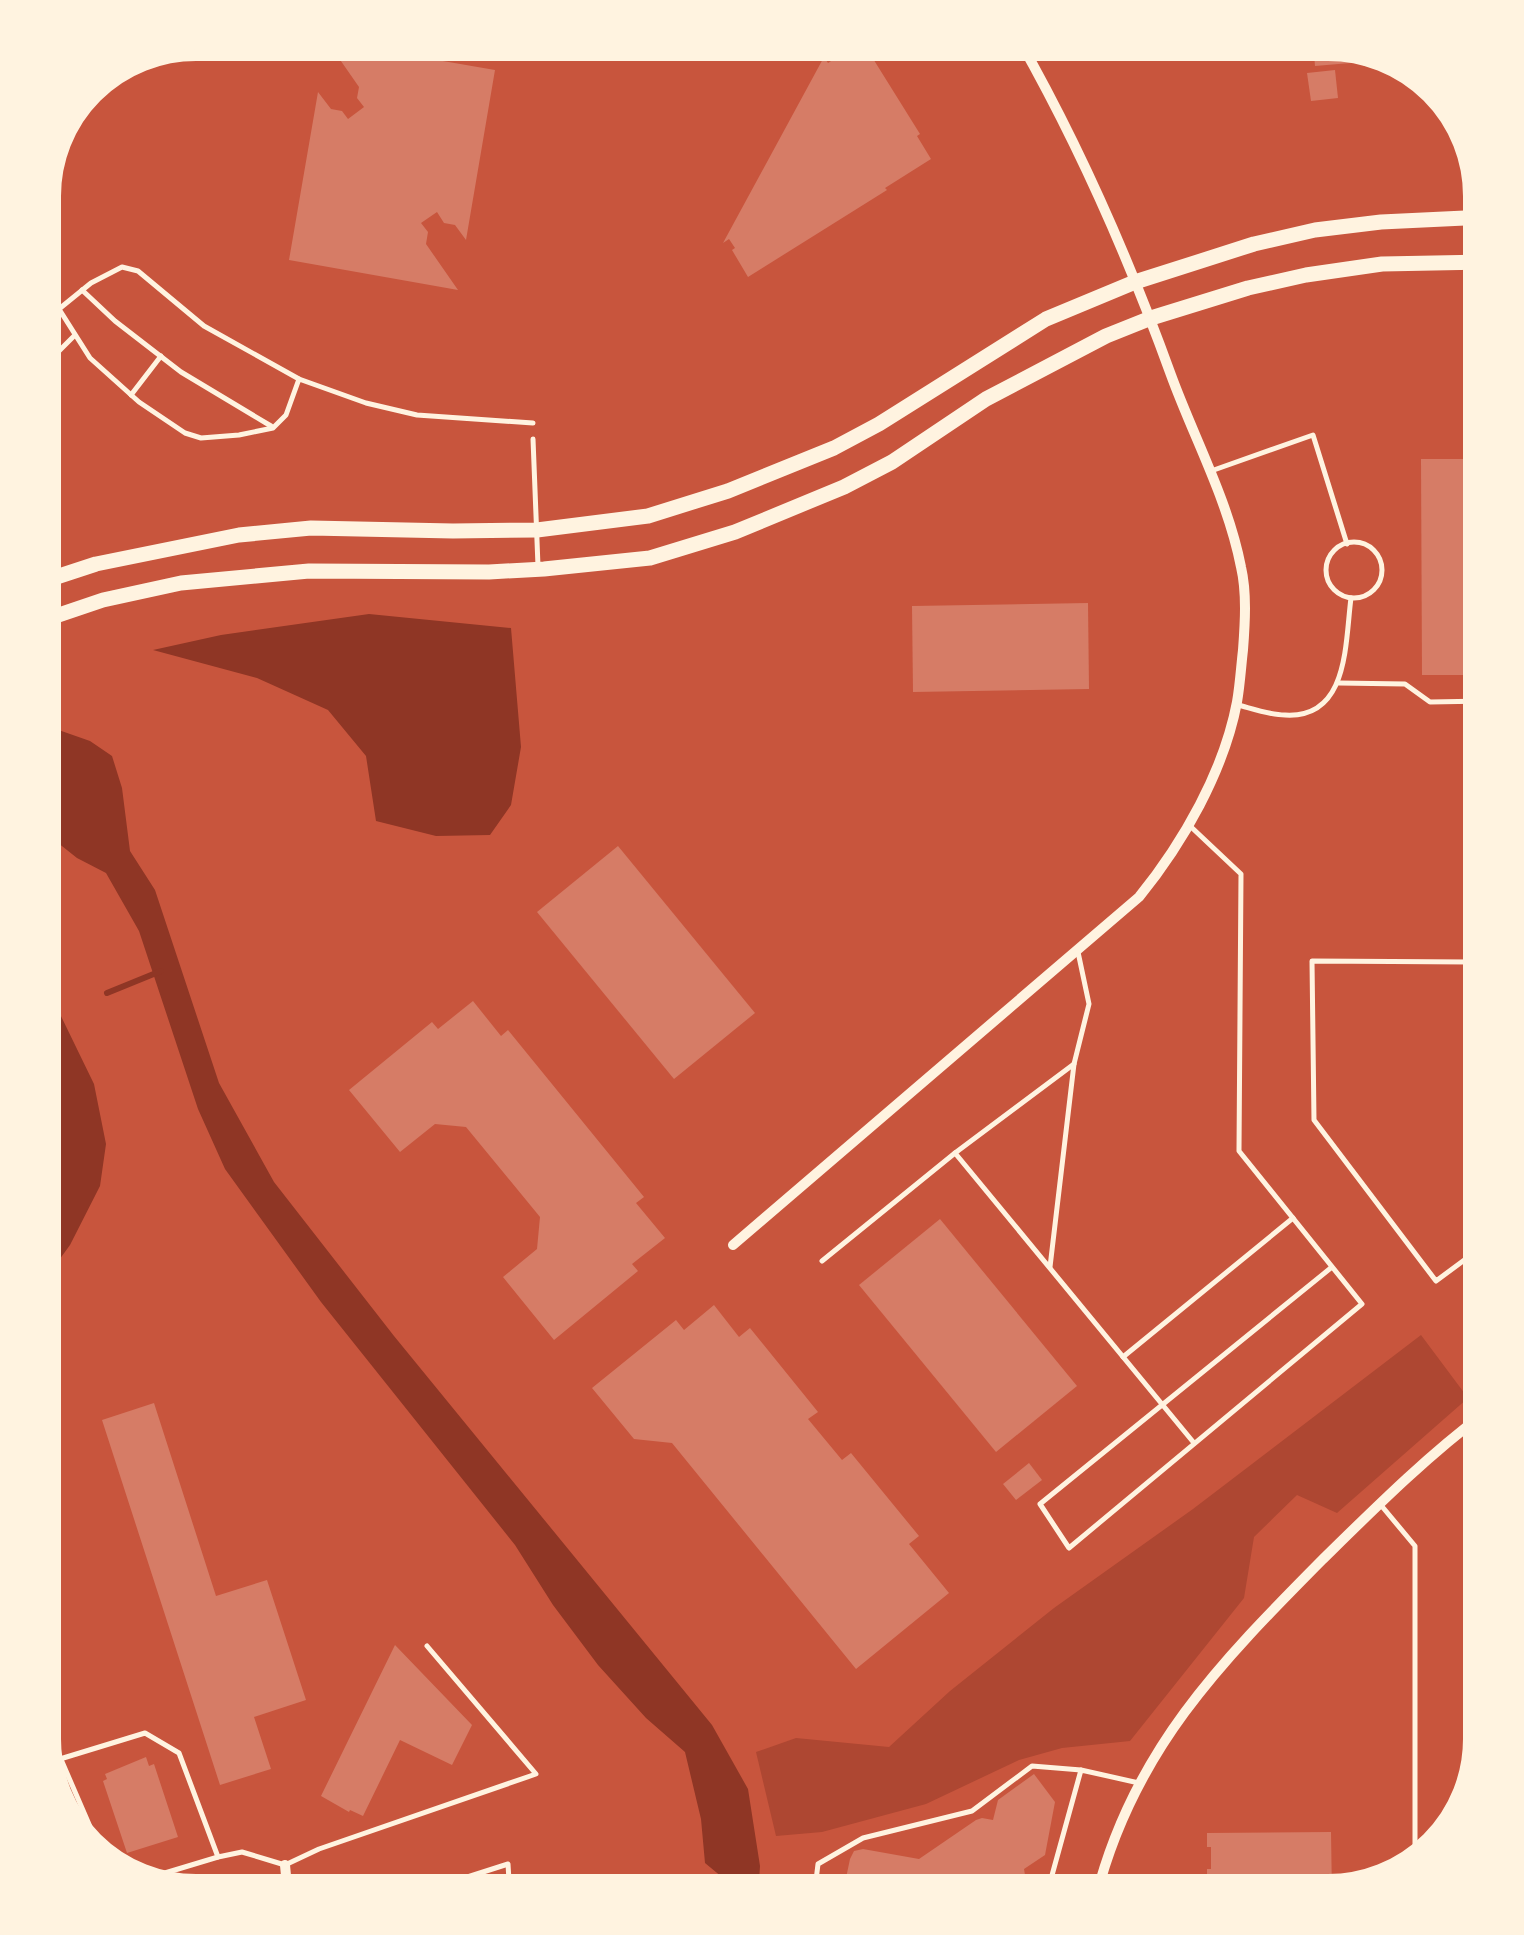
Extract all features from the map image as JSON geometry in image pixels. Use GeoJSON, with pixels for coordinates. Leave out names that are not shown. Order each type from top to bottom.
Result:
{"type":"FeatureCollection","features":[{"type":"Feature","properties":{"kind":"main road"},"geometry":{"type":"LineString","coordinates":[[55,577],[96,564],[239,535],[311,528],[537,530],[648,516],[728,491],[834,448],[1046,319],[1135,282],[1254,244],[1315,230],[1469,218]]}},
{"type":"Feature","properties":{"kind":"main road"},"geometry":{"type":"LineString","coordinates":[[55,616],[102,600],[181,583],[310,571],[538,570],[650,558],[792,511],[844,487],[892,462],[986,399],[1106,336],[1151,318],[1218,296],[1306,275],[1382,264],[1469,262]]}},
{"type":"Feature","properties":{"kind":"street"},"geometry":{"type":"LineString","coordinates":[[734,1245],[1139,896],[1166,864],[1189,825],[1213,776],[1236,705],[1245,626],[1242,570],[1226,512],[1108,217],[1027,55]]}},
{"type":"Feature","properties":{"kind":"street"},"geometry":{"type":"LineString","coordinates":[[1102,1880],[1118,1828],[1139,1782],[1186,1709],[1242,1641],[1380,1504],[1469,1425]]}},
{"type":"Feature","properties":{"kind":"street"},"geometry":{"type":"LineString","coordinates":[[285,1865],[287,1880]]}},
{"type":"Feature","properties":{"kind":"lane"},"geometry":{"type":"LineString","coordinates":[[59,309],[91,283],[122,268],[138,271],[204,326],[299,379],[366,403],[416,414],[532,424]]}},
{"type":"Feature","properties":{"kind":"lane"},"geometry":{"type":"LineString","coordinates":[[82,290],[114,321],[181,372],[273,428]]}},
{"type":"Feature","properties":{"kind":"lane"},"geometry":{"type":"LineString","coordinates":[[55,305],[90,358],[131,395],[185,433],[201,438],[240,436],[273,428],[286,415],[299,379]]}},
{"type":"Feature","properties":{"kind":"lane"},"geometry":{"type":"LineString","coordinates":[[55,391],[55,355],[75,335]]}},
{"type":"Feature","properties":{"kind":"lane"},"geometry":{"type":"LineString","coordinates":[[131,395],[161,356]]}},
{"type":"Feature","properties":{"kind":"lane"},"geometry":{"type":"LineString","coordinates":[[1209,472],[1314,435],[1346,544]]}},
{"type":"Feature","properties":{"kind":"lane"},"geometry":{"type":"LineString","coordinates":[[534,439],[538,570]]}},
{"type":"Feature","properties":{"kind":"lane"},"geometry":{"type":"LineString","coordinates":[[1362,543],[1379,558],[1382,569],[1378,584],[1363,596],[1351,598],[1332,587],[1326,568],[1332,552],[1346,544],[1362,543]]}},
{"type":"Feature","properties":{"kind":"lane"},"geometry":{"type":"LineString","coordinates":[[1236,705],[1282,716],[1315,710],[1329,700],[1339,683],[1351,598]]}},
{"type":"Feature","properties":{"kind":"lane"},"geometry":{"type":"LineString","coordinates":[[1339,683],[1404,684],[1430,702],[1469,702]]}},
{"type":"Feature","properties":{"kind":"lane"},"geometry":{"type":"LineString","coordinates":[[1189,825],[1242,874],[1239,1151],[1332,1266],[1362,1304],[1069,1548],[1040,1504],[1332,1266]]}},
{"type":"Feature","properties":{"kind":"lane"},"geometry":{"type":"LineString","coordinates":[[1050,1269],[1074,1064],[1089,1004],[1078,949]]}},
{"type":"Feature","properties":{"kind":"lane"},"geometry":{"type":"LineString","coordinates":[[1469,962],[1312,961],[1314,1120],[1436,1281],[1469,1257]]}},
{"type":"Feature","properties":{"kind":"lane"},"geometry":{"type":"LineString","coordinates":[[822,1261],[954,1153],[1074,1064]]}},
{"type":"Feature","properties":{"kind":"lane"},"geometry":{"type":"LineString","coordinates":[[954,1153],[1194,1443]]}},
{"type":"Feature","properties":{"kind":"lane"},"geometry":{"type":"LineString","coordinates":[[1123,1357],[1293,1218]]}},
{"type":"Feature","properties":{"kind":"lane"},"geometry":{"type":"LineString","coordinates":[[1380,1504],[1415,1546],[1415,1849]]}},
{"type":"Feature","properties":{"kind":"lane"},"geometry":{"type":"LineString","coordinates":[[160,1874],[242,1852],[285,1865],[319,1848],[536,1774],[427,1646]]}},
{"type":"Feature","properties":{"kind":"lane"},"geometry":{"type":"LineString","coordinates":[[60,1759],[145,1734],[179,1753],[218,1857]]}},
{"type":"Feature","properties":{"kind":"lane"},"geometry":{"type":"LineString","coordinates":[[56,1750],[94,1836]]}},
{"type":"Feature","properties":{"kind":"lane"},"geometry":{"type":"LineString","coordinates":[[816,1880],[818,1864],[863,1838],[972,1811],[1032,1766],[1081,1770],[1139,1782]]}},
{"type":"Feature","properties":{"kind":"lane"},"geometry":{"type":"LineString","coordinates":[[1051,1880],[1081,1770]]}},
{"type":"Feature","properties":{"kind":"lane"},"geometry":{"type":"LineString","coordinates":[[458,1880],[508,1864],[509,1880]]}},
{"type":"Feature","properties":{"kind":"shaded area"},"geometry":{"type":"Polygon","coordinates":[[[369,614],[511,628],[521,747],[511,805],[490,835],[436,836],[376,821],[366,756],[328,710],[257,678],[153,650],[221,635],[369,614]]]}},
{"type":"Feature","properties":{"kind":"shaded area"},"geometry":{"type":"Polygon","coordinates":[[[55,729],[90,741],[112,756],[122,788],[130,851],[155,890],[219,1083],[274,1182],[394,1336],[712,1725],[748,1789],[759,1880],[726,1880],[705,1863],[701,1819],[685,1752],[646,1718],[598,1665],[515,1545],[321,1302],[225,1169],[198,1109],[139,931],[106,873],[55,841],[55,729]]]}},
{"type":"Feature","properties":{"kind":"shaded area"},"geometry":{"type":"Polygon","coordinates":[[[55,999],[94,1084],[106,1144],[100,1186],[55,1266],[55,999]]]}},
{"type":"Feature","properties":{"kind":"shaded area"},"geometry":{"type":"Polygon","coordinates":[[[1421,1335],[1468,1398],[1337,1513],[1297,1495],[1254,1537],[1244,1598],[1130,1741],[1062,1748],[1019,1760],[926,1804],[822,1832],[776,1836],[756,1752],[796,1738],[889,1747],[950,1691],[1054,1608],[1193,1509],[1421,1335]]]}},
{"type":"Feature","properties":{"kind":"building"},"geometry":{"type":"Polygon","coordinates":[[[337,55],[408,55],[495,70],[466,240],[455,225],[444,223],[437,212],[421,223],[428,232],[426,244],[458,290],[289,260],[318,92],[331,109],[342,111],[348,119],[364,107],[357,98],[359,87],[337,55]]]}},
{"type":"Feature","properties":{"kind":"building"},"geometry":{"type":"Polygon","coordinates":[[[840,55],[871,55],[920,134],[917,136],[931,159],[748,277],[729,239],[723,243],[824,57],[828,63],[840,55]]]}},
{"type":"Feature","properties":{"kind":"building"},"geometry":{"type":"Polygon","coordinates":[[[1314,55],[1337,55],[1376,64],[1363,66],[1362,62],[1315,66],[1314,55]]]}},
{"type":"Feature","properties":{"kind":"building"},"geometry":{"type":"Polygon","coordinates":[[[1335,70],[1338,98],[1311,101],[1307,73],[1335,70]]]}},
{"type":"Feature","properties":{"kind":"building"},"geometry":{"type":"Polygon","coordinates":[[[1421,459],[1469,459],[1469,675],[1422,675],[1421,459]]]}},
{"type":"Feature","properties":{"kind":"building"},"geometry":{"type":"Polygon","coordinates":[[[1088,603],[1089,689],[913,692],[912,606],[1088,603]]]}},
{"type":"Feature","properties":{"kind":"building"},"geometry":{"type":"Polygon","coordinates":[[[618,846],[755,1013],[674,1079],[537,912],[618,846]]]}},
{"type":"Feature","properties":{"kind":"building"},"geometry":{"type":"Polygon","coordinates":[[[473,1001],[501,1036],[508,1030],[644,1197],[636,1203],[665,1238],[632,1264],[638,1271],[554,1340],[503,1277],[537,1249],[540,1217],[466,1127],[435,1124],[400,1152],[349,1090],[432,1022],[438,1029],[473,1001]]]}},
{"type":"Feature","properties":{"kind":"building"},"geometry":{"type":"Polygon","coordinates":[[[940,1219],[1077,1386],[996,1452],[859,1285],[940,1219]]]}},
{"type":"Feature","properties":{"kind":"building"},"geometry":{"type":"Polygon","coordinates":[[[714,1305],[739,1337],[750,1328],[818,1412],[808,1419],[842,1460],[851,1453],[919,1536],[909,1544],[949,1593],[856,1669],[672,1443],[634,1439],[592,1388],[676,1320],[684,1330],[714,1305]]]}},
{"type":"Feature","properties":{"kind":"building"},"geometry":{"type":"Polygon","coordinates":[[[154,1403],[216,1596],[267,1580],[306,1700],[254,1717],[271,1769],[220,1785],[102,1420],[154,1403]]]}},
{"type":"Feature","properties":{"kind":"building"},"geometry":{"type":"Polygon","coordinates":[[[1029,1463],[1042,1480],[1016,1500],[1003,1484],[1029,1463]]]}},
{"type":"Feature","properties":{"kind":"building"},"geometry":{"type":"Polygon","coordinates":[[[395,1645],[472,1725],[452,1765],[400,1740],[363,1816],[321,1796],[395,1645]]]}},
{"type":"Feature","properties":{"kind":"building"},"geometry":{"type":"Polygon","coordinates":[[[146,1757],[149,1766],[154,1764],[178,1837],[127,1853],[103,1781],[107,1779],[105,1774],[146,1757]]]}},
{"type":"Feature","properties":{"kind":"building"},"geometry":{"type":"Polygon","coordinates":[[[1034,1774],[1055,1802],[1045,1855],[1024,1869],[1026,1880],[846,1880],[854,1851],[863,1849],[919,1859],[976,1820],[993,1820],[998,1800],[1034,1774]]]}},
{"type":"Feature","properties":{"kind":"building"},"geometry":{"type":"Polygon","coordinates":[[[1331,1832],[1332,1880],[1207,1880],[1211,1847],[1207,1847],[1207,1833],[1331,1832]]]}},
{"type":"Feature","properties":{"kind":"waterway"},"geometry":{"type":"LineString","coordinates":[[107,993],[161,971]]}}]}
